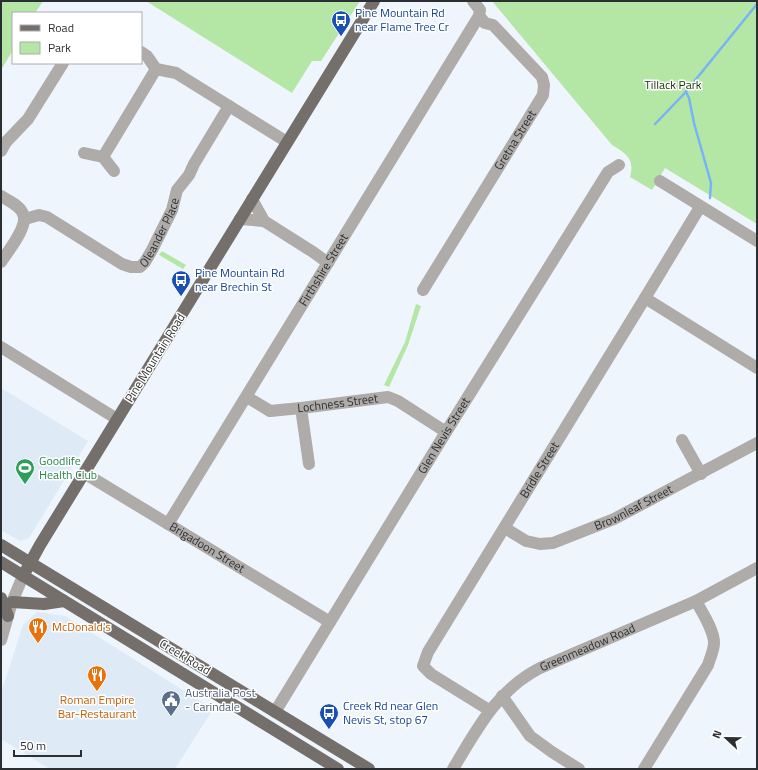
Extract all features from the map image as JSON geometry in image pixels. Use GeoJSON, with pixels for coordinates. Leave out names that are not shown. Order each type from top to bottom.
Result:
{"type":"FeatureCollection","features":[{"type":"Feature","properties":{"kind":"main road","name":"Pine Mountain Road"},"geometry":{"type":"LineString","coordinates":[[23,576],[84,473],[374,1]]}},
{"type":"Feature","properties":{"kind":"main road","name":"Creek Road"},"geometry":{"type":"LineString","coordinates":[[1,545],[369,769]]}},
{"type":"Feature","properties":{"kind":"main road","name":"Creek Road"},"geometry":{"type":"LineString","coordinates":[[1,562],[338,769]]}},
{"type":"Feature","properties":{"kind":"main road"},"geometry":{"type":"LineString","coordinates":[[8,616],[7,600],[44,604],[64,601]]}},
{"type":"Feature","properties":{"kind":"street"},"geometry":{"type":"LineString","coordinates":[[473,1],[480,10],[479,16]]}},
{"type":"Feature","properties":{"kind":"street","name":"Firthshire Street"},"geometry":{"type":"LineString","coordinates":[[168,524],[479,16]]}},
{"type":"Feature","properties":{"kind":"street","name":"Gretna Street"},"geometry":{"type":"LineString","coordinates":[[422,290],[543,95],[544,85],[542,77],[494,25],[485,23],[479,16]]}},
{"type":"Feature","properties":{"kind":"street"},"geometry":{"type":"LineString","coordinates":[[142,53],[147,56],[156,69],[176,73],[288,142]]}},
{"type":"Feature","properties":{"kind":"street"},"geometry":{"type":"LineString","coordinates":[[1,151],[6,142],[28,119],[62,64]]}},
{"type":"Feature","properties":{"kind":"street"},"geometry":{"type":"LineString","coordinates":[[103,157],[156,69]]}},
{"type":"Feature","properties":{"kind":"street","name":"Oleander Place"},"geometry":{"type":"LineString","coordinates":[[25,219],[39,215],[47,218],[122,264],[131,268],[140,267],[145,262],[152,250],[172,210],[177,190],[189,175],[229,106]]}},
{"type":"Feature","properties":{"kind":"street"},"geometry":{"type":"LineString","coordinates":[[84,153],[103,157],[114,171]]}},
{"type":"Feature","properties":{"kind":"street","name":"Glen Nevis Street"},"geometry":{"type":"LineString","coordinates":[[276,712],[446,432],[608,172],[619,165]]}},
{"type":"Feature","properties":{"kind":"street"},"geometry":{"type":"LineString","coordinates":[[660,181],[757,241]]}},
{"type":"Feature","properties":{"kind":"street"},"geometry":{"type":"LineString","coordinates":[[1,196],[19,207],[25,219],[23,227],[1,262]]}},
{"type":"Feature","properties":{"kind":"street"},"geometry":{"type":"LineString","coordinates":[[252,198],[264,221]]}},
{"type":"Feature","properties":{"kind":"street","name":"Bridle Street"},"geometry":{"type":"LineString","coordinates":[[490,710],[431,674],[423,666],[428,652],[700,207]]}},
{"type":"Feature","properties":{"kind":"street"},"geometry":{"type":"LineString","coordinates":[[240,219],[264,221],[328,263]]}},
{"type":"Feature","properties":{"kind":"street"},"geometry":{"type":"LineString","coordinates":[[645,298],[757,368]]}},
{"type":"Feature","properties":{"kind":"street"},"geometry":{"type":"LineString","coordinates":[[1,347],[117,419]]}},
{"type":"Feature","properties":{"kind":"street","name":"Lochness Street"},"geometry":{"type":"LineString","coordinates":[[247,397],[270,411],[388,397],[398,401],[446,432]]}},
{"type":"Feature","properties":{"kind":"street"},"geometry":{"type":"LineString","coordinates":[[301,408],[309,464]]}},
{"type":"Feature","properties":{"kind":"street"},"geometry":{"type":"LineString","coordinates":[[682,440],[701,474]]}},
{"type":"Feature","properties":{"kind":"street","name":"Brownleaf Street"},"geometry":{"type":"LineString","coordinates":[[505,528],[526,540],[540,544],[552,543],[614,519],[757,443]]}},
{"type":"Feature","properties":{"kind":"street","name":"Brigadoon Street"},"geometry":{"type":"LineString","coordinates":[[84,473],[330,622]]}},
{"type":"Feature","properties":{"kind":"street","name":"Greenmeadow Road"},"geometry":{"type":"LineString","coordinates":[[453,769],[490,710],[502,696],[520,680],[540,668],[696,601],[757,568]]}},
{"type":"Feature","properties":{"kind":"street","name":"Pine Mountain Road"},"geometry":{"type":"LineString","coordinates":[[7,600],[23,576]]}},
{"type":"Feature","properties":{"kind":"street"},"geometry":{"type":"LineString","coordinates":[[644,769],[708,665],[713,651],[713,635],[696,601]]}},
{"type":"Feature","properties":{"kind":"street"},"geometry":{"type":"LineString","coordinates":[[1,640],[8,616]]}},
{"type":"Feature","properties":{"kind":"street"},"geometry":{"type":"LineString","coordinates":[[502,696],[530,736],[579,769]]}},
{"type":"Feature","properties":{"kind":"shaded area"},"geometry":{"type":"Polygon","coordinates":[[[1,388],[88,441],[29,538],[20,541],[1,530],[1,388]]]}},
{"type":"Feature","properties":{"kind":"shaded area"},"geometry":{"type":"Polygon","coordinates":[[[37,612],[65,616],[213,709],[175,769],[50,769],[1,739],[1,691],[23,625],[37,612]]]}},
{"type":"Feature","properties":{"kind":"green space"},"geometry":{"type":"Polygon","coordinates":[[[1,1],[43,1],[36,12],[12,12],[12,52],[1,70],[1,1]]]}},
{"type":"Feature","properties":{"kind":"green space"},"geometry":{"type":"Polygon","coordinates":[[[146,1],[360,1],[321,61],[312,61],[292,93],[146,1]]]}},
{"type":"Feature","properties":{"kind":"green space","name":"Tillack Park"},"geometry":{"type":"Polygon","coordinates":[[[492,1],[757,1],[757,224],[665,168],[652,190],[630,177],[631,166],[628,157],[612,145],[492,1]]]}},
{"type":"Feature","properties":{"kind":"green space"},"geometry":{"type":"Polygon","coordinates":[[[162,251],[186,265],[183,269],[159,255],[162,251]]]}},
{"type":"Feature","properties":{"kind":"green space"},"geometry":{"type":"Polygon","coordinates":[[[416,304],[421,306],[408,345],[389,387],[384,385],[405,342],[416,304]]]}},
{"type":"Feature","properties":{"kind":"waterway"},"geometry":{"type":"LineString","coordinates":[[655,124],[684,94],[757,4]]}},
{"type":"Feature","properties":{"kind":"waterway"},"geometry":{"type":"LineString","coordinates":[[686,92],[689,98],[694,123],[711,183],[710,198]]}},
{"type":"Feature","properties":{"kind":"place","name":"Pine Mountain Rd near Flame Tree Cr"},"geometry":{"type":"Point","coordinates":[341,37]}},
{"type":"Feature","properties":{"kind":"place","name":"Pine Mountain Rd near Brechin St"},"geometry":{"type":"Point","coordinates":[181,297]}},
{"type":"Feature","properties":{"kind":"place","name":"Goodlife Health Club"},"geometry":{"type":"Point","coordinates":[25,485]}},
{"type":"Feature","properties":{"kind":"place","name":"McDonald's"},"geometry":{"type":"Point","coordinates":[38,644]}},
{"type":"Feature","properties":{"kind":"place","name":"Roman Empire Bar-Restaurant"},"geometry":{"type":"Point","coordinates":[97,692]}},
{"type":"Feature","properties":{"kind":"place","name":"Australia Post - Carindale"},"geometry":{"type":"Point","coordinates":[171,717]}},
{"type":"Feature","properties":{"kind":"place","name":"Creek Rd near Glen Nevis St, stop 67"},"geometry":{"type":"Point","coordinates":[329,730]}}]}
